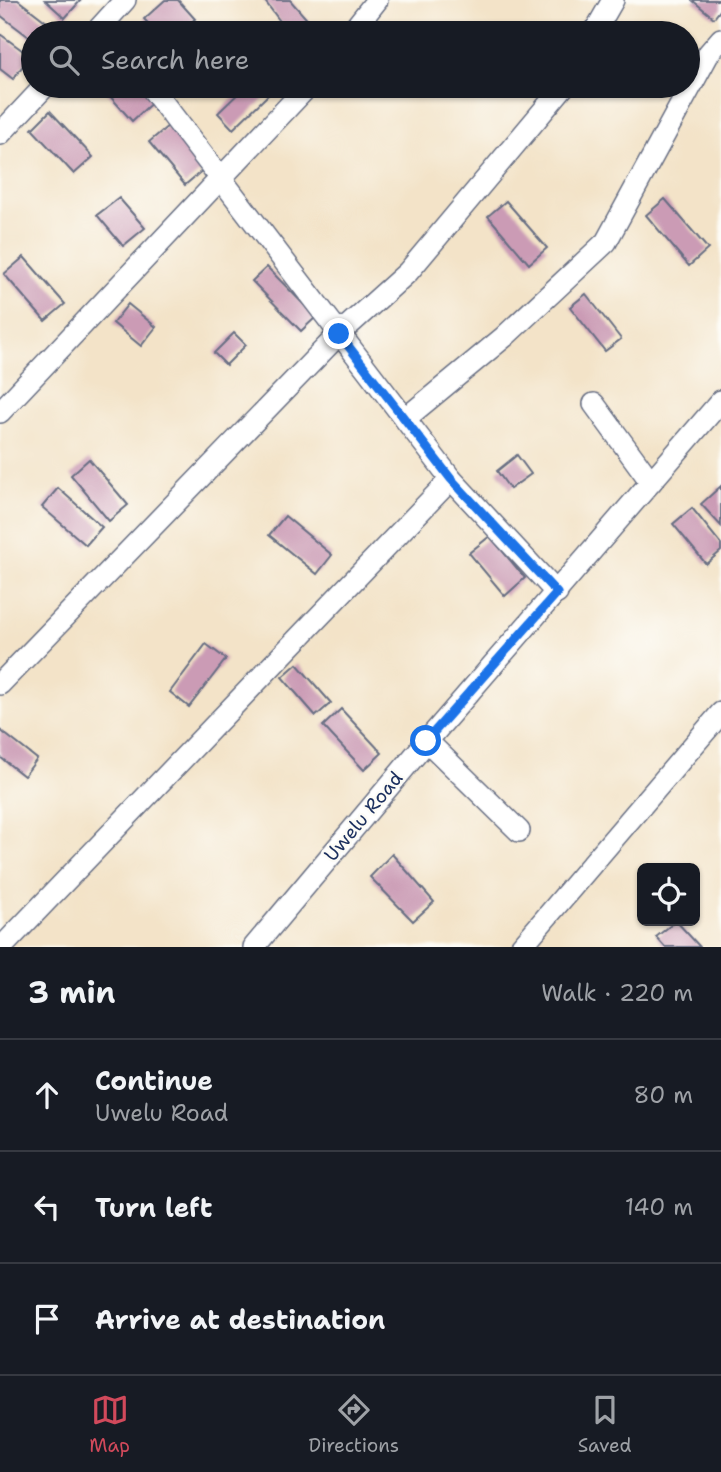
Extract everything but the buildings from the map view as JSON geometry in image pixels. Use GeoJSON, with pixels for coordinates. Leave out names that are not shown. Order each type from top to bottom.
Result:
{"type":"FeatureCollection","features":[{"type":"Feature","properties":{"kind":"street"},"geometry":{"type":"LineString","coordinates":[[110,21],[125,0]]}},
{"type":"Feature","properties":{"kind":"street"},"geometry":{"type":"LineString","coordinates":[[360,21],[377,0]]}},
{"type":"Feature","properties":{"kind":"street"},"geometry":{"type":"LineString","coordinates":[[601,21],[613,0]]}},
{"type":"Feature","properties":{"kind":"street"},"geometry":{"type":"LineString","coordinates":[[700,70],[721,39]]}},
{"type":"Feature","properties":{"kind":"street"},"geometry":{"type":"LineString","coordinates":[[0,134],[34,98]]}},
{"type":"Feature","properties":{"kind":"street"},"geometry":{"type":"LineString","coordinates":[[159,98],[451,479],[557,593]]}},
{"type":"Feature","properties":{"kind":"street"},"geometry":{"type":"LineString","coordinates":[[0,412],[297,98]]}},
{"type":"Feature","properties":{"kind":"street"},"geometry":{"type":"LineString","coordinates":[[0,684],[339,334],[408,272],[554,98]]}},
{"type":"Feature","properties":{"kind":"street"},"geometry":{"type":"LineString","coordinates":[[406,418],[503,337],[606,242],[684,98]]}},
{"type":"Feature","properties":{"kind":"street","name":"Uwelu Road"},"geometry":{"type":"LineString","coordinates":[[254,947],[426,741],[721,401]]}},
{"type":"Feature","properties":{"kind":"street"},"geometry":{"type":"LineString","coordinates":[[594,404],[651,482]]}},
{"type":"Feature","properties":{"kind":"street"},"geometry":{"type":"LineString","coordinates":[[2,947],[451,479]]}},
{"type":"Feature","properties":{"kind":"street"},"geometry":{"type":"LineString","coordinates":[[521,947],[721,713]]}},
{"type":"Feature","properties":{"kind":"street"},"geometry":{"type":"LineString","coordinates":[[426,741],[519,831]]}},
{"type":"Feature","properties":{"kind":"route"},"geometry":{"type":"LineString","coordinates":[[339,334],[451,479],[557,593],[426,741]]}}]}
